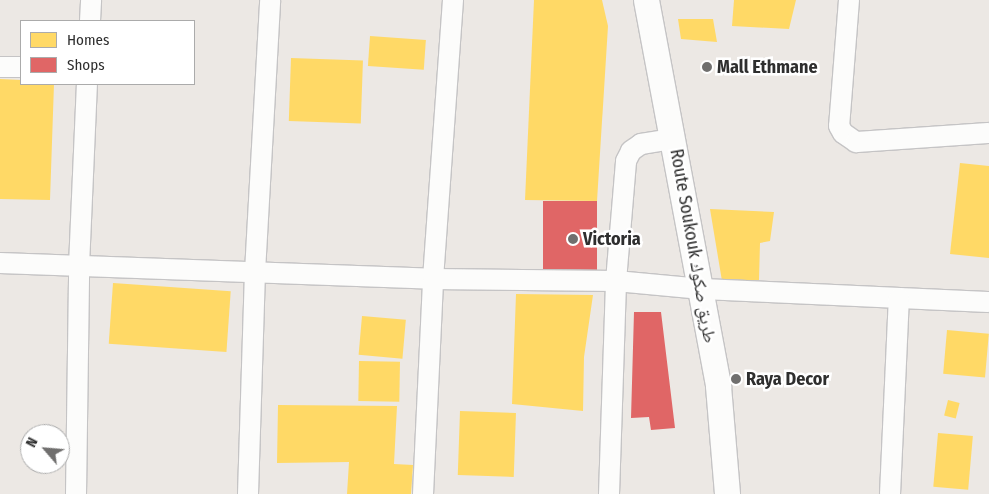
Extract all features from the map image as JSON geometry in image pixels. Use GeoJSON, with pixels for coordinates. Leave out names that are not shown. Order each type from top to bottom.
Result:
{"type":"FeatureCollection","features":[{"type":"Feature","properties":{"kind":"street"},"geometry":{"type":"LineString","coordinates":[[90,20],[92,0]]}},
{"type":"Feature","properties":{"kind":"street"},"geometry":{"type":"LineString","coordinates":[[248,494],[255,272],[270,0]]}},
{"type":"Feature","properties":{"kind":"street"},"geometry":{"type":"LineString","coordinates":[[423,494],[433,279],[453,0]]}},
{"type":"Feature","properties":{"kind":"street","name":"Route Soukouk طريق صكوك"},"geometry":{"type":"LineString","coordinates":[[646,0],[702,289],[718,386],[726,494]]}},
{"type":"Feature","properties":{"kind":"street"},"geometry":{"type":"LineString","coordinates":[[849,0],[839,126],[843,133],[856,142],[989,133]]}},
{"type":"Feature","properties":{"kind":"street"},"geometry":{"type":"LineString","coordinates":[[0,67],[20,67]]}},
{"type":"Feature","properties":{"kind":"street"},"geometry":{"type":"LineString","coordinates":[[76,494],[79,266],[87,85]]}},
{"type":"Feature","properties":{"kind":"street"},"geometry":{"type":"LineString","coordinates":[[609,494],[616,282],[626,161],[631,152],[641,144],[673,140]]}},
{"type":"Feature","properties":{"kind":"street"},"geometry":{"type":"LineString","coordinates":[[0,263],[433,279],[616,282],[702,289],[989,302]]}},
{"type":"Feature","properties":{"kind":"street"},"geometry":{"type":"LineString","coordinates":[[890,494],[899,298]]}},
{"type":"Feature","properties":{"kind":"building: Homes"},"geometry":{"type":"Polygon","coordinates":[[[534,0],[602,0],[608,26],[597,201],[525,200],[534,0]]]}},
{"type":"Feature","properties":{"kind":"building: Homes"},"geometry":{"type":"Polygon","coordinates":[[[734,0],[796,0],[789,29],[732,26],[734,0]]]}},
{"type":"Feature","properties":{"kind":"building: Homes"},"geometry":{"type":"Polygon","coordinates":[[[678,19],[713,19],[717,42],[681,39],[678,19]]]}},
{"type":"Feature","properties":{"kind":"building: Homes"},"geometry":{"type":"Polygon","coordinates":[[[370,36],[426,40],[424,70],[368,66],[370,36]]]}},
{"type":"Feature","properties":{"kind":"building: Homes"},"geometry":{"type":"Polygon","coordinates":[[[291,58],[363,61],[361,123],[289,121],[291,58]]]}},
{"type":"Feature","properties":{"kind":"building: Homes"},"geometry":{"type":"Polygon","coordinates":[[[0,79],[20,80],[20,85],[54,85],[50,200],[0,199],[0,79]]]}},
{"type":"Feature","properties":{"kind":"building: Homes"},"geometry":{"type":"Polygon","coordinates":[[[960,163],[989,166],[989,258],[950,254],[960,163]]]}},
{"type":"Feature","properties":{"kind":"building: Homes"},"geometry":{"type":"Polygon","coordinates":[[[710,209],[774,212],[770,241],[760,243],[759,280],[722,281],[710,209]]]}},
{"type":"Feature","properties":{"kind":"building: Homes"},"geometry":{"type":"Polygon","coordinates":[[[113,283],[231,291],[226,352],[109,344],[113,283]]]}},
{"type":"Feature","properties":{"kind":"building: Homes"},"geometry":{"type":"Polygon","coordinates":[[[516,294],[593,295],[584,357],[583,411],[512,404],[516,294]]]}},
{"type":"Feature","properties":{"kind":"building: Homes"},"geometry":{"type":"Polygon","coordinates":[[[362,316],[406,320],[402,359],[359,355],[362,316]]]}},
{"type":"Feature","properties":{"kind":"building: Homes"},"geometry":{"type":"Polygon","coordinates":[[[947,330],[989,334],[985,377],[943,374],[947,330]]]}},
{"type":"Feature","properties":{"kind":"building: Homes"},"geometry":{"type":"Polygon","coordinates":[[[359,361],[400,362],[399,402],[358,401],[359,361]]]}},
{"type":"Feature","properties":{"kind":"building: Homes"},"geometry":{"type":"Polygon","coordinates":[[[948,400],[960,403],[956,418],[944,416],[948,400]]]}},
{"type":"Feature","properties":{"kind":"building: Homes"},"geometry":{"type":"Polygon","coordinates":[[[278,405],[397,406],[394,464],[413,465],[411,494],[347,494],[349,462],[277,463],[278,405]]]}},
{"type":"Feature","properties":{"kind":"building: Homes"},"geometry":{"type":"Polygon","coordinates":[[[460,411],[516,413],[514,477],[458,475],[460,411]]]}},
{"type":"Feature","properties":{"kind":"building: Homes"},"geometry":{"type":"Polygon","coordinates":[[[938,433],[973,436],[968,490],[933,487],[938,433]]]}},
{"type":"Feature","properties":{"kind":"building: Shops"},"geometry":{"type":"Polygon","coordinates":[[[543,201],[597,201],[597,274],[543,274],[543,201]]]}},
{"type":"Feature","properties":{"kind":"building: Shops"},"geometry":{"type":"Polygon","coordinates":[[[634,312],[661,312],[675,428],[651,430],[649,417],[631,418],[634,312]]]}},
{"type":"Feature","properties":{"kind":"place","name":"Mall Ethmane"},"geometry":{"type":"Point","coordinates":[707,67]}},
{"type":"Feature","properties":{"kind":"place","name":"Victoria"},"geometry":{"type":"Point","coordinates":[573,239]}},
{"type":"Feature","properties":{"kind":"place","name":"Raya Decor"},"geometry":{"type":"Point","coordinates":[736,379]}}]}
